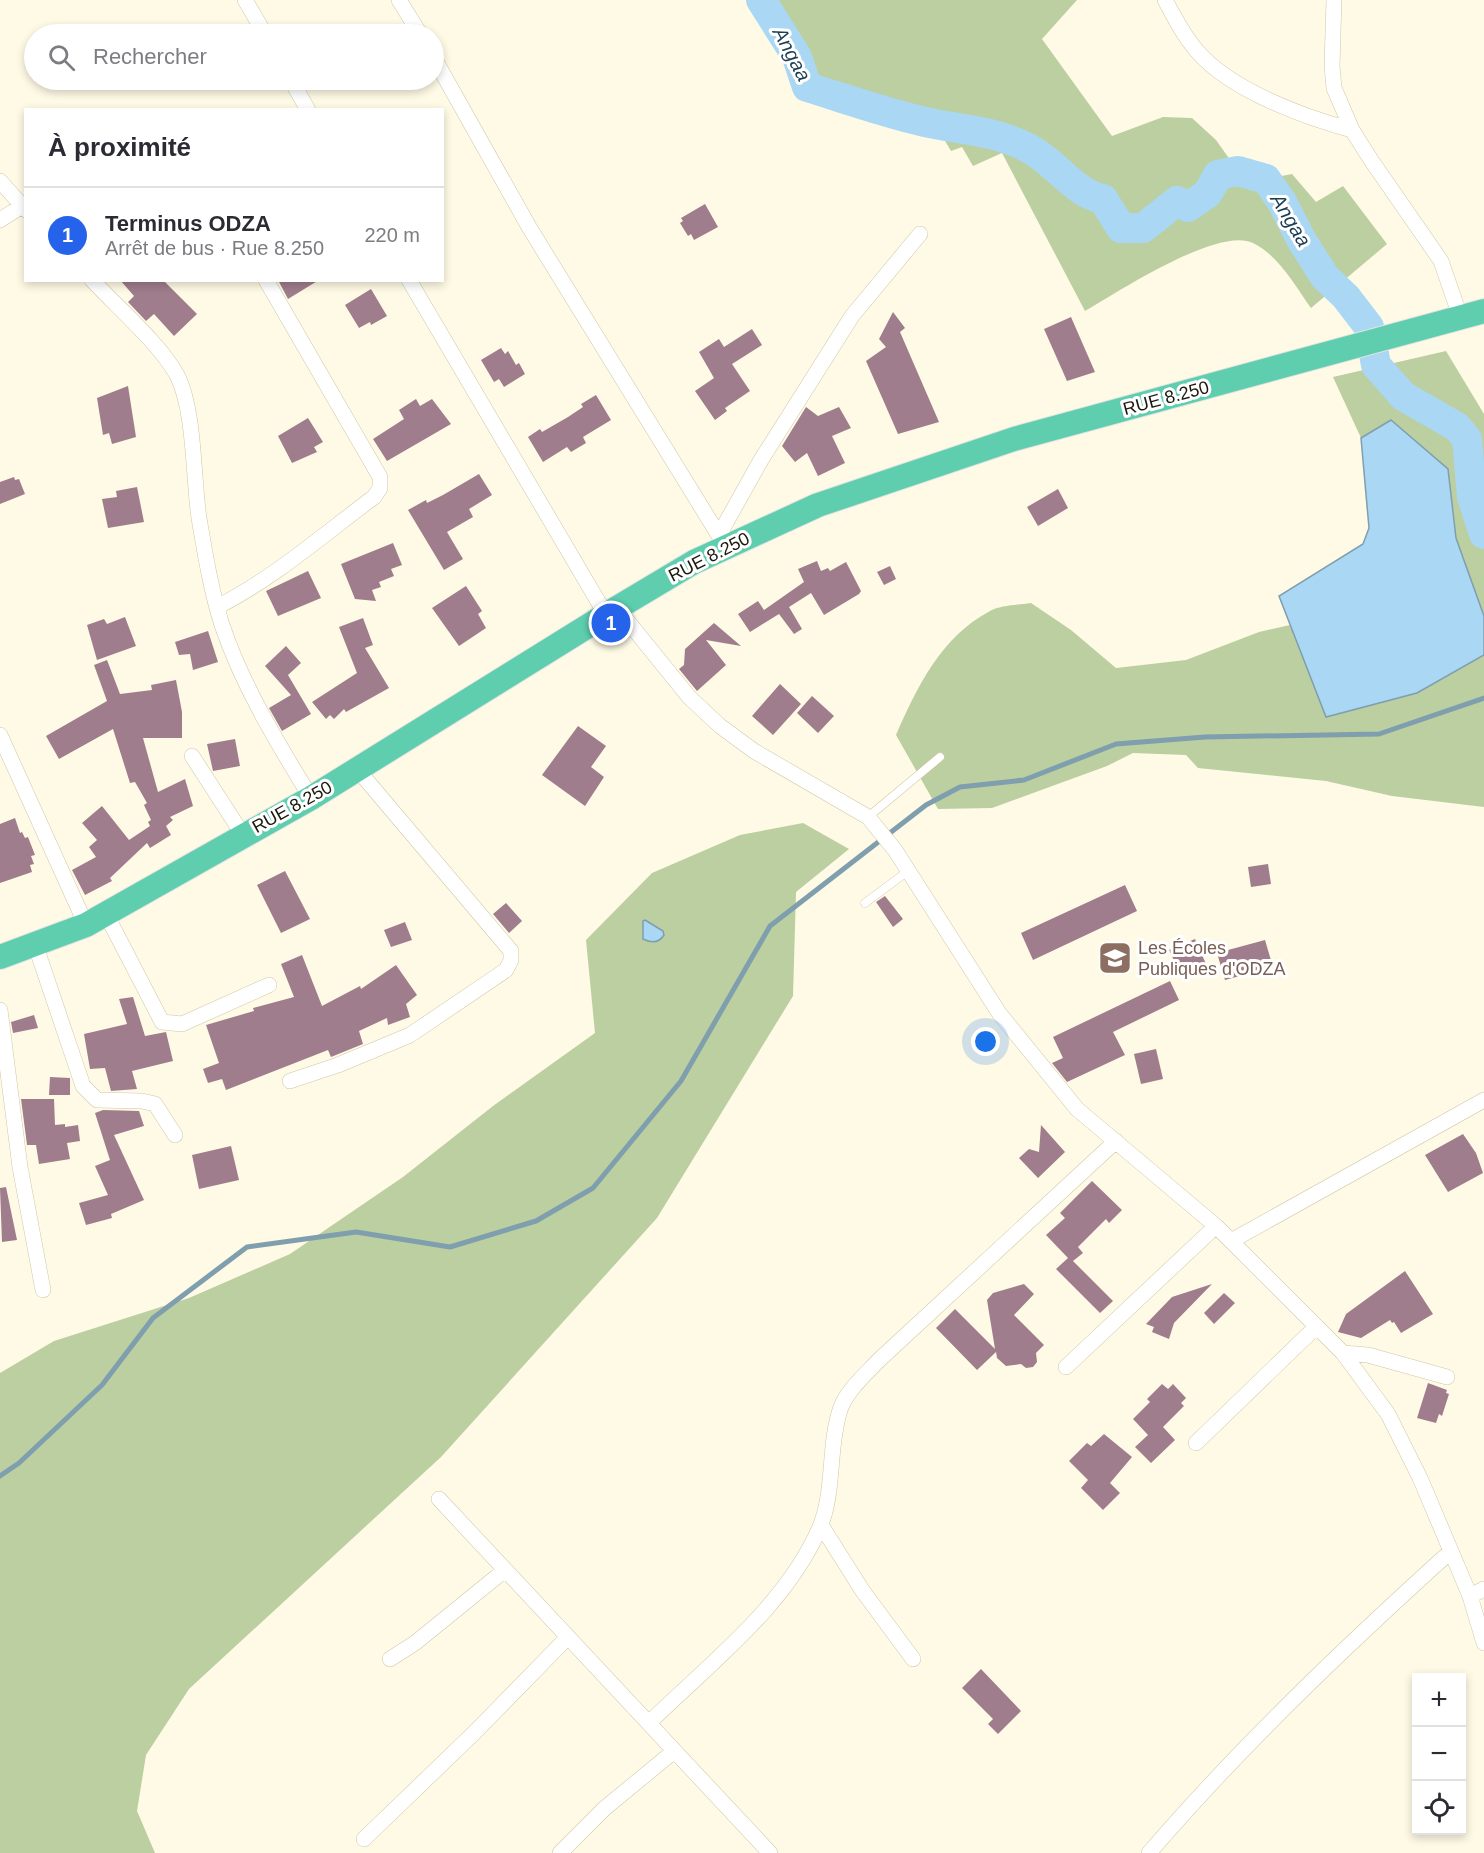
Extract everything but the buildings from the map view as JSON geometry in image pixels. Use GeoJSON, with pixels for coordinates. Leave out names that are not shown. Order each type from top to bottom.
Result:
{"type":"FeatureCollection","features":[{"type":"Feature","properties":{"kind":"highway","name":"RUE 8.250"},"geometry":{"type":"LineString","coordinates":[[0,957],[96,920],[310,798],[722,541],[818,505],[1014,439],[1473,315]]}},
{"type":"Feature","properties":{"kind":"street"},"geometry":{"type":"LineString","coordinates":[[245,0],[259,24]]}},
{"type":"Feature","properties":{"kind":"street"},"geometry":{"type":"LineString","coordinates":[[399,0],[414,24]]}},
{"type":"Feature","properties":{"kind":"street"},"geometry":{"type":"LineString","coordinates":[[1165,0],[1197,52],[1224,74],[1277,104],[1313,120],[1352,130]]}},
{"type":"Feature","properties":{"kind":"street"},"geometry":{"type":"LineString","coordinates":[[1334,0],[1332,66],[1334,88],[1352,130],[1404,212],[1441,261],[1473,315]]}},
{"type":"Feature","properties":{"kind":"street"},"geometry":{"type":"LineString","coordinates":[[444,76],[535,237],[722,541]]}},
{"type":"Feature","properties":{"kind":"street"},"geometry":{"type":"LineString","coordinates":[[297,90],[307,108]]}},
{"type":"Feature","properties":{"kind":"street"},"geometry":{"type":"LineString","coordinates":[[0,181],[24,208],[0,220]]}},
{"type":"Feature","properties":{"kind":"street"},"geometry":{"type":"LineString","coordinates":[[722,541],[761,460],[852,316],[920,234]]}},
{"type":"Feature","properties":{"kind":"street"},"geometry":{"type":"LineString","coordinates":[[94,282],[164,358],[178,377],[186,405],[199,518],[217,607],[241,674],[310,798]]}},
{"type":"Feature","properties":{"kind":"street"},"geometry":{"type":"LineString","coordinates":[[217,607],[242,594],[290,561],[374,496],[380,488],[380,477],[268,282]]}},
{"type":"Feature","properties":{"kind":"street"},"geometry":{"type":"LineString","coordinates":[[410,282],[611,611],[689,697],[720,726],[754,751],[868,817],[882,832],[999,1013],[1077,1109],[1216,1226],[1343,1353],[1388,1414],[1420,1479],[1450,1551],[1477,1593],[1484,1643]]}},
{"type":"Feature","properties":{"kind":"street"},"geometry":{"type":"LineString","coordinates":[[0,735],[96,920],[162,1022],[182,1024],[269,984]]}},
{"type":"Feature","properties":{"kind":"street"},"geometry":{"type":"LineString","coordinates":[[192,756],[243,835]]}},
{"type":"Feature","properties":{"kind":"street"},"geometry":{"type":"LineString","coordinates":[[290,1081],[338,1065],[410,1035],[506,970],[512,956],[357,769]]}},
{"type":"Feature","properties":{"kind":"street"},"geometry":{"type":"LineString","coordinates":[[35,944],[83,1086],[97,1100],[142,1101],[155,1104],[175,1135]]}},
{"type":"Feature","properties":{"kind":"street"},"geometry":{"type":"LineString","coordinates":[[0,1010],[20,1167],[43,1290]]}},
{"type":"Feature","properties":{"kind":"street"},"geometry":{"type":"LineString","coordinates":[[1231,1241],[1484,1101]]}},
{"type":"Feature","properties":{"kind":"street"},"geometry":{"type":"LineString","coordinates":[[650,1722],[756,1619],[793,1577],[821,1525],[834,1460],[840,1408],[856,1385],[879,1360],[1116,1141]]}},
{"type":"Feature","properties":{"kind":"street"},"geometry":{"type":"LineString","coordinates":[[1066,1367],[1216,1226]]}},
{"type":"Feature","properties":{"kind":"street"},"geometry":{"type":"LineString","coordinates":[[1196,1443],[1316,1327]]}},
{"type":"Feature","properties":{"kind":"street"},"geometry":{"type":"LineString","coordinates":[[1343,1353],[1368,1355],[1447,1377]]}},
{"type":"Feature","properties":{"kind":"street"},"geometry":{"type":"LineString","coordinates":[[439,1498],[567,1638],[650,1722],[673,1752],[770,1853]]}},
{"type":"Feature","properties":{"kind":"street"},"geometry":{"type":"LineString","coordinates":[[821,1525],[862,1590],[914,1659]]}},
{"type":"Feature","properties":{"kind":"street"},"geometry":{"type":"LineString","coordinates":[[1149,1853],[1247,1744],[1270,1725],[1294,1696],[1450,1551]]}},
{"type":"Feature","properties":{"kind":"street"},"geometry":{"type":"LineString","coordinates":[[390,1659],[415,1643],[505,1570]]}},
{"type":"Feature","properties":{"kind":"street"},"geometry":{"type":"LineString","coordinates":[[364,1839],[475,1732],[567,1638]]}},
{"type":"Feature","properties":{"kind":"street"},"geometry":{"type":"LineString","coordinates":[[560,1853],[605,1808],[673,1752]]}},
{"type":"Feature","properties":{"kind":"lane"},"geometry":{"type":"LineString","coordinates":[[868,817],[940,757]]}},
{"type":"Feature","properties":{"kind":"lane"},"geometry":{"type":"LineString","coordinates":[[865,903],[908,871]]}},
{"type":"Feature","properties":{"kind":"green space"},"geometry":{"type":"Polygon","coordinates":[[[761,0],[1077,0],[1042,39],[1112,136],[1163,117],[1192,118],[1216,140],[1238,171],[1266,179],[1292,174],[1316,202],[1343,186],[1387,244],[1311,308],[1271,255],[1253,243],[1237,240],[1193,252],[1143,277],[1085,311],[1002,153],[973,166],[962,147],[951,151],[938,129],[807,87],[797,56],[761,0]]]}},
{"type":"Feature","properties":{"kind":"green space"},"geometry":{"type":"Polygon","coordinates":[[[1446,351],[1484,414],[1484,616],[1456,538],[1448,469],[1391,420],[1361,438],[1333,377],[1446,351]]]}},
{"type":"Feature","properties":{"kind":"green space"},"geometry":{"type":"Polygon","coordinates":[[[1031,603],[1071,630],[1116,668],[1186,660],[1259,632],[1290,625],[1326,717],[1417,693],[1484,655],[1484,807],[1392,796],[1326,781],[1198,768],[1186,755],[1133,753],[1107,766],[992,808],[938,809],[896,735],[904,717],[933,665],[958,635],[994,609],[1031,603]]]}},
{"type":"Feature","properties":{"kind":"green space"},"geometry":{"type":"Polygon","coordinates":[[[803,823],[849,849],[796,892],[793,996],[657,1218],[441,1457],[189,1689],[146,1755],[137,1811],[155,1853],[0,1853],[0,1373],[54,1341],[189,1298],[290,1254],[403,1177],[493,1106],[595,1033],[586,940],[652,873],[740,835],[803,823]]]}},
{"type":"Feature","properties":{"kind":"water"},"geometry":{"type":"Polygon","coordinates":[[[1391,420],[1448,469],[1456,538],[1484,616],[1484,655],[1417,693],[1326,717],[1279,596],[1363,544],[1369,528],[1361,438],[1391,420]]]}},
{"type":"Feature","properties":{"kind":"water"},"geometry":{"type":"Polygon","coordinates":[[[643,921],[663,931],[664,935],[660,940],[652,942],[643,939],[643,921]]]}},
{"type":"Feature","properties":{"kind":"waterway","name":"Angaa"},"geometry":{"type":"LineString","coordinates":[[761,0],[797,57],[807,87],[875,109],[931,123],[987,133],[1015,142],[1038,154],[1073,184],[1092,196],[1103,199],[1121,228],[1143,228],[1177,201],[1188,207],[1208,193],[1218,175],[1238,171],[1266,179],[1282,202],[1302,241],[1325,277],[1346,297],[1369,327],[1376,365],[1403,396],[1457,427],[1467,439],[1472,497],[1484,534]]}},
{"type":"Feature","properties":{"kind":"waterway"},"geometry":{"type":"LineString","coordinates":[[0,1476],[19,1463],[102,1385],[153,1318],[247,1247],[356,1232],[450,1247],[536,1221],[593,1188],[681,1081],[770,926],[926,805],[960,787],[1024,780],[1116,744],[1205,737],[1379,734],[1484,698]]}},
{"type":"Feature","properties":{"kind":"place","name":"Terminus ODZA"},"geometry":{"type":"Point","coordinates":[611,623]}},
{"type":"Feature","properties":{"kind":"place","name":"Les Écoles Publiques d'ODZA"},"geometry":{"type":"Point","coordinates":[1115,958]}}]}
